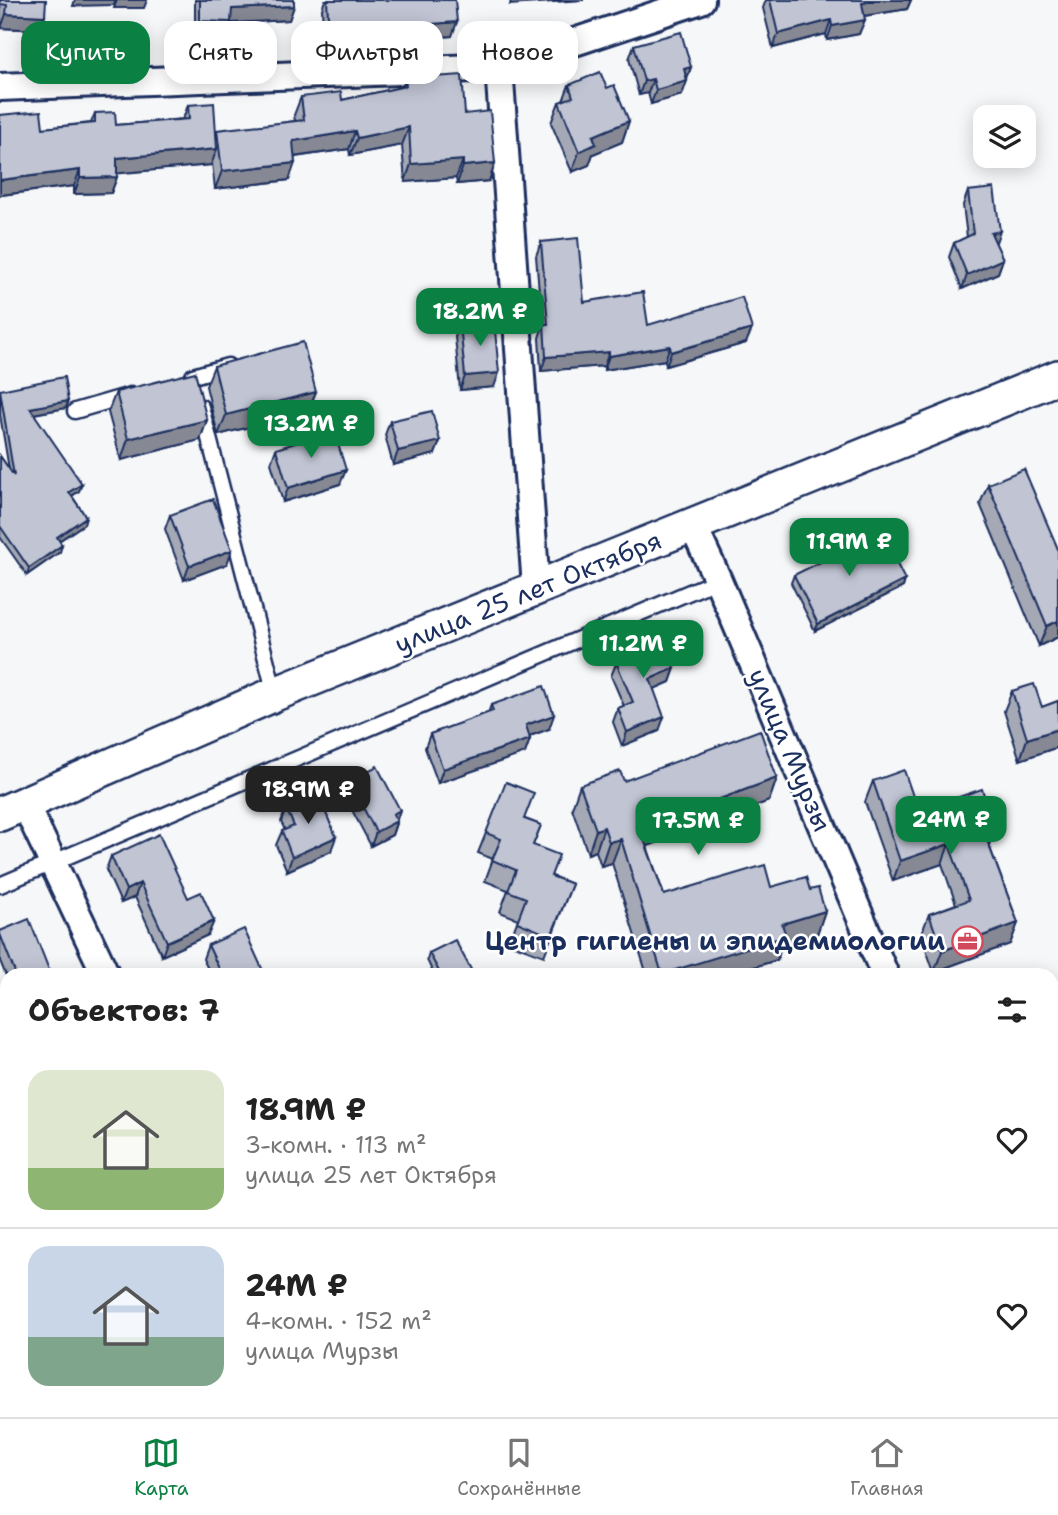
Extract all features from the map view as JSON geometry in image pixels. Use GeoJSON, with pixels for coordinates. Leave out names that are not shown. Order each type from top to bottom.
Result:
{"type":"FeatureCollection","features":[{"type":"Feature","properties":{"kind":"street"},"geometry":{"type":"LineString","coordinates":[[578,41],[701,0]]}},
{"type":"Feature","properties":{"kind":"street"},"geometry":{"type":"LineString","coordinates":[[0,87],[457,69]]}},
{"type":"Feature","properties":{"kind":"street"},"geometry":{"type":"LineString","coordinates":[[500,84],[536,589]]}},
{"type":"Feature","properties":{"kind":"street","name":"улица 25 лет Октября"},"geometry":{"type":"LineString","coordinates":[[13,809],[275,694],[1058,377]]}},
{"type":"Feature","properties":{"kind":"street","name":"улица Мурзы"},"geometry":{"type":"LineString","coordinates":[[693,526],[883,968]]}},
{"type":"Feature","properties":{"kind":"street"},"geometry":{"type":"LineString","coordinates":[[13,809],[52,863],[103,968]]}},
{"type":"Feature","properties":{"kind":"lane"},"geometry":{"type":"LineString","coordinates":[[241,362],[186,378],[275,694]]}},
{"type":"Feature","properties":{"kind":"lane"},"geometry":{"type":"LineString","coordinates":[[75,411],[141,392]]}},
{"type":"Feature","properties":{"kind":"lane"},"geometry":{"type":"LineString","coordinates":[[0,885],[718,580]]}},
{"type":"Feature","properties":{"kind":"building"},"geometry":{"type":"Polygon","coordinates":[[[0,0],[46,0],[45,16],[6,14],[7,5],[0,4],[0,0]]]}},
{"type":"Feature","properties":{"kind":"building"},"geometry":{"type":"Polygon","coordinates":[[[200,0],[294,0],[294,6],[232,9],[231,21],[200,21],[200,0]]]}},
{"type":"Feature","properties":{"kind":"building"},"geometry":{"type":"Polygon","coordinates":[[[327,0],[455,0],[457,22],[443,23],[328,21],[327,0]]]}},
{"type":"Feature","properties":{"kind":"building"},"geometry":{"type":"Polygon","coordinates":[[[770,0],[881,0],[862,3],[865,20],[832,26],[831,20],[778,34],[770,0]]]}},
{"type":"Feature","properties":{"kind":"building"},"geometry":{"type":"Polygon","coordinates":[[[681,32],[691,67],[684,69],[687,81],[656,90],[653,79],[644,81],[634,45],[681,32]]]}},
{"type":"Feature","properties":{"kind":"building"},"geometry":{"type":"Polygon","coordinates":[[[600,72],[607,88],[614,85],[629,121],[593,136],[596,144],[579,152],[559,102],[573,97],[569,85],[578,84],[578,81],[600,72]]]}},
{"type":"Feature","properties":{"kind":"building"},"geometry":{"type":"Polygon","coordinates":[[[457,75],[457,84],[463,84],[465,114],[490,111],[495,163],[463,166],[463,160],[411,164],[409,127],[357,138],[355,131],[293,141],[295,163],[222,171],[217,130],[304,120],[301,97],[341,92],[342,100],[406,84],[443,84],[443,76],[457,75]]]}},
{"type":"Feature","properties":{"kind":"building"},"geometry":{"type":"Polygon","coordinates":[[[214,103],[217,149],[117,158],[117,177],[80,178],[80,170],[0,180],[0,115],[41,111],[43,128],[95,123],[95,113],[115,112],[116,125],[189,119],[188,105],[214,103]]]}},
{"type":"Feature","properties":{"kind":"building"},"geometry":{"type":"Polygon","coordinates":[[[994,188],[1000,231],[991,233],[1003,259],[967,275],[954,243],[973,234],[968,191],[994,188]]]}},
{"type":"Feature","properties":{"kind":"building"},"geometry":{"type":"Polygon","coordinates":[[[578,238],[584,302],[643,292],[648,325],[742,297],[752,329],[671,352],[670,346],[609,356],[609,352],[546,357],[544,324],[548,324],[541,242],[578,238]]]}},
{"type":"Feature","properties":{"kind":"building"},"geometry":{"type":"Polygon","coordinates":[[[494,320],[499,373],[465,376],[460,323],[494,320]]]}},
{"type":"Feature","properties":{"kind":"building"},"geometry":{"type":"Polygon","coordinates":[[[303,342],[316,392],[226,415],[214,366],[303,342]]]}},
{"type":"Feature","properties":{"kind":"building"},"geometry":{"type":"Polygon","coordinates":[[[195,372],[207,420],[128,439],[116,392],[195,372]]]}},
{"type":"Feature","properties":{"kind":"building"},"geometry":{"type":"Polygon","coordinates":[[[64,377],[68,401],[30,408],[82,484],[69,492],[86,517],[57,537],[62,545],[29,568],[0,526],[0,456],[14,476],[0,390],[64,377]]]}},
{"type":"Feature","properties":{"kind":"building"},"geometry":{"type":"Polygon","coordinates":[[[432,411],[440,441],[398,451],[390,421],[432,411]]]}},
{"type":"Feature","properties":{"kind":"building"},"geometry":{"type":"Polygon","coordinates":[[[334,431],[346,470],[288,488],[276,449],[334,431]]]}},
{"type":"Feature","properties":{"kind":"building"},"geometry":{"type":"Polygon","coordinates":[[[1024,469],[1058,549],[1058,621],[1047,626],[988,484],[1024,469]]]}},
{"type":"Feature","properties":{"kind":"building"},"geometry":{"type":"Polygon","coordinates":[[[213,499],[232,550],[189,566],[170,515],[213,499]]]}},
{"type":"Feature","properties":{"kind":"building"},"geometry":{"type":"Polygon","coordinates":[[[881,532],[905,580],[818,624],[794,575],[881,532]]]}},
{"type":"Feature","properties":{"kind":"building"},"geometry":{"type":"Polygon","coordinates":[[[660,633],[675,668],[650,679],[664,717],[627,732],[618,708],[633,702],[616,662],[626,658],[622,649],[660,633]]]}},
{"type":"Feature","properties":{"kind":"building"},"geometry":{"type":"Polygon","coordinates":[[[1034,684],[1042,707],[1058,701],[1058,729],[1027,739],[1012,691],[1034,684]]]}},
{"type":"Feature","properties":{"kind":"building"},"geometry":{"type":"Polygon","coordinates":[[[544,686],[554,715],[526,725],[530,739],[443,769],[430,734],[493,711],[491,705],[544,686]]]}},
{"type":"Feature","properties":{"kind":"building"},"geometry":{"type":"Polygon","coordinates":[[[760,730],[777,778],[640,828],[664,895],[765,865],[771,887],[806,877],[810,890],[818,888],[825,911],[782,924],[786,936],[682,968],[660,968],[621,839],[609,842],[604,827],[596,830],[580,785],[620,771],[624,781],[760,730]]]}},
{"type":"Feature","properties":{"kind":"building"},"geometry":{"type":"Polygon","coordinates":[[[377,766],[400,810],[393,814],[397,821],[376,832],[349,781],[377,766]]]}},
{"type":"Feature","properties":{"kind":"building"},"geometry":{"type":"Polygon","coordinates":[[[904,770],[918,811],[982,789],[995,828],[984,832],[1018,923],[942,951],[929,914],[969,900],[949,844],[900,861],[873,781],[904,770]]]}},
{"type":"Feature","properties":{"kind":"building"},"geometry":{"type":"Polygon","coordinates":[[[506,782],[534,793],[524,819],[541,825],[533,845],[559,855],[551,876],[572,884],[551,936],[517,922],[526,898],[508,891],[516,870],[492,860],[501,839],[486,833],[506,782]]]}},
{"type":"Feature","properties":{"kind":"building"},"geometry":{"type":"Polygon","coordinates":[[[318,794],[336,837],[292,857],[282,831],[294,826],[286,808],[318,794]]]}},
{"type":"Feature","properties":{"kind":"building"},"geometry":{"type":"Polygon","coordinates":[[[159,834],[188,898],[201,892],[214,921],[167,942],[140,883],[126,890],[111,856],[159,834]]]}},
{"type":"Feature","properties":{"kind":"building"},"geometry":{"type":"Polygon","coordinates":[[[29,919],[48,968],[13,968],[0,931],[29,919]]]}},
{"type":"Feature","properties":{"kind":"building"},"geometry":{"type":"Polygon","coordinates":[[[244,929],[262,968],[219,968],[208,945],[244,929]]]}},
{"type":"Feature","properties":{"kind":"building"},"geometry":{"type":"Polygon","coordinates":[[[455,940],[470,968],[437,968],[429,953],[455,940]]]}},
{"type":"Feature","properties":{"kind":"place","name":"Центр гигиены и эпидемиологии"},"geometry":{"type":"Point","coordinates":[968,941]}}]}
